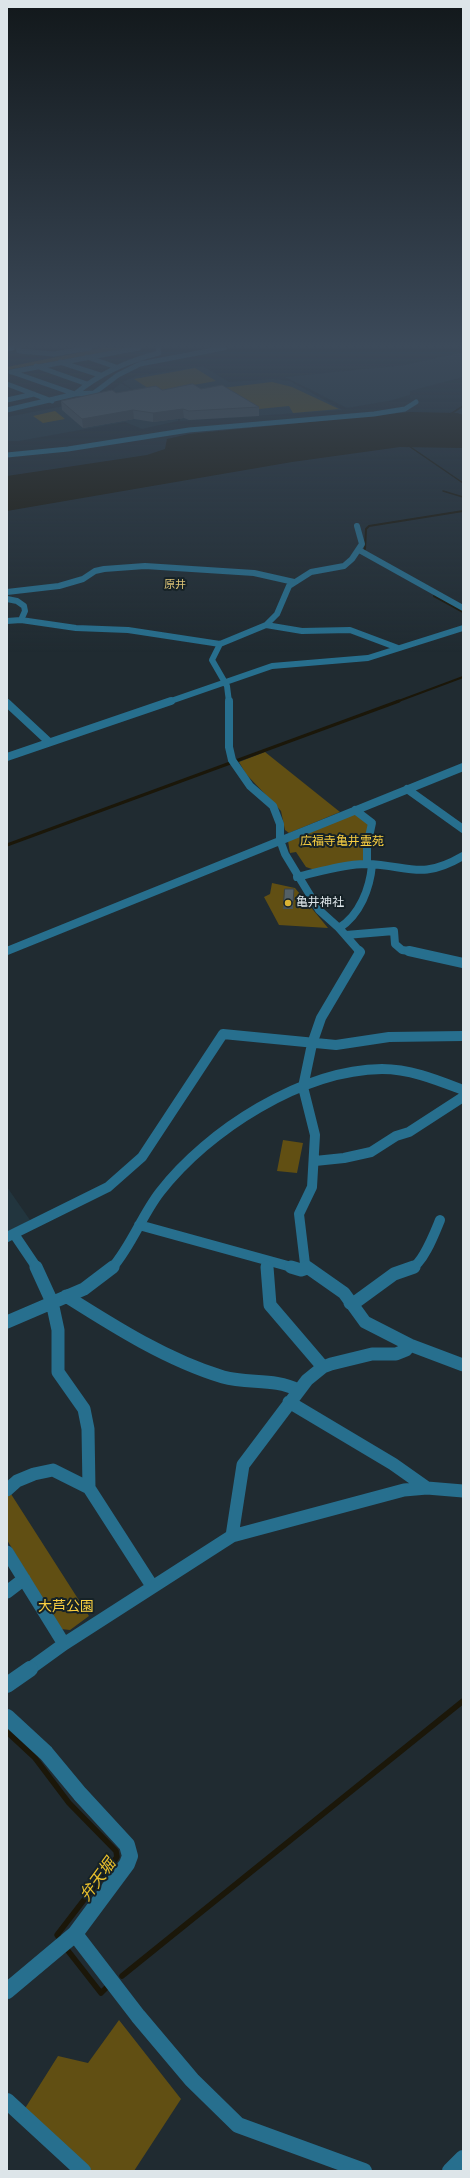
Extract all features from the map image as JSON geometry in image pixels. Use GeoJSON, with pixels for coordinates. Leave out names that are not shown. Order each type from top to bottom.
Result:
{"type":"FeatureCollection","features":[{"type":"Feature","properties":{"kind":"street"},"geometry":{"type":"LineString","coordinates":[[7,455],[57,450]]}},
{"type":"Feature","properties":{"kind":"street"},"geometry":{"type":"LineString","coordinates":[[7,621],[21,620],[61,627],[128,630],[220,644],[266,625],[274,619],[282,607],[289,586],[294,582],[316,570],[344,566],[349,563],[362,544],[357,526]]}},
{"type":"Feature","properties":{"kind":"street"},"geometry":{"type":"LineString","coordinates":[[359,550],[463,608]]}},
{"type":"Feature","properties":{"kind":"street"},"geometry":{"type":"LineString","coordinates":[[7,592],[60,586],[83,579],[95,571],[104,569],[145,566],[254,573],[294,582]]}},
{"type":"Feature","properties":{"kind":"street"},"geometry":{"type":"LineString","coordinates":[[7,599],[17,601],[24,606],[25,611],[21,620]]}},
{"type":"Feature","properties":{"kind":"street"},"geometry":{"type":"LineString","coordinates":[[266,625],[302,630],[350,630],[398,648]]}},
{"type":"Feature","properties":{"kind":"street"},"geometry":{"type":"LineString","coordinates":[[7,756],[226,683],[272,666],[368,658],[463,628]]}},
{"type":"Feature","properties":{"kind":"street"},"geometry":{"type":"LineString","coordinates":[[220,644],[212,660],[219,676],[226,683],[229,700],[229,747],[233,761],[250,786],[273,806],[280,824],[280,840],[298,877],[319,910],[346,935],[360,952],[321,1018],[312,1044],[303,1088],[315,1135],[316,1161],[312,1187],[299,1214],[307,1268],[344,1293],[358,1316],[365,1322],[410,1345],[463,1365]]}},
{"type":"Feature","properties":{"kind":"street"},"geometry":{"type":"LineString","coordinates":[[7,703],[50,742]]}},
{"type":"Feature","properties":{"kind":"street"},"geometry":{"type":"LineString","coordinates":[[7,951],[463,767]]}},
{"type":"Feature","properties":{"kind":"street"},"geometry":{"type":"LineString","coordinates":[[407,789],[463,829]]}},
{"type":"Feature","properties":{"kind":"street"},"geometry":{"type":"LineString","coordinates":[[339,928],[344,925],[367,895],[371,884],[367,846],[372,823],[355,810]]}},
{"type":"Feature","properties":{"kind":"street"},"geometry":{"type":"LineString","coordinates":[[298,877],[341,866],[370,865],[418,872],[439,868],[463,856]]}},
{"type":"Feature","properties":{"kind":"street"},"geometry":{"type":"LineString","coordinates":[[346,935],[353,933],[394,931],[395,944],[402,950],[414,950],[463,963]]}},
{"type":"Feature","properties":{"kind":"street"},"geometry":{"type":"LineString","coordinates":[[89,1488],[88,1429],[84,1409],[58,1372],[58,1330],[52,1302],[38,1270],[10,1236],[108,1187],[133,1166],[142,1157],[223,1034],[312,1044],[344,1045],[389,1037],[463,1036]]}},
{"type":"Feature","properties":{"kind":"street"},"geometry":{"type":"LineString","coordinates":[[7,1322],[91,1285],[106,1275],[119,1259],[160,1192],[212,1141],[273,1100],[303,1088],[362,1070],[383,1069],[405,1072],[444,1082],[463,1090]]}},
{"type":"Feature","properties":{"kind":"street"},"geometry":{"type":"LineString","coordinates":[[316,1161],[344,1158],[371,1152],[396,1136],[409,1132],[463,1096]]}},
{"type":"Feature","properties":{"kind":"street"},"geometry":{"type":"LineString","coordinates":[[350,1303],[357,1300],[394,1274],[415,1267],[427,1249],[440,1220]]}},
{"type":"Feature","properties":{"kind":"street"},"geometry":{"type":"LineString","coordinates":[[139,1225],[301,1270],[307,1268]]}},
{"type":"Feature","properties":{"kind":"street"},"geometry":{"type":"LineString","coordinates":[[266,1261],[270,1305],[323,1367]]}},
{"type":"Feature","properties":{"kind":"street"},"geometry":{"type":"LineString","coordinates":[[66,1296],[96,1315],[168,1353],[222,1377],[233,1380],[294,1387],[298,1390]]}},
{"type":"Feature","properties":{"kind":"street"},"geometry":{"type":"LineString","coordinates":[[232,1536],[243,1465],[298,1390],[323,1367],[372,1354],[396,1354],[406,1350],[410,1345]]}},
{"type":"Feature","properties":{"kind":"street"},"geometry":{"type":"LineString","coordinates":[[289,1402],[393,1464],[427,1488]]}},
{"type":"Feature","properties":{"kind":"street"},"geometry":{"type":"LineString","coordinates":[[7,1490],[17,1481],[34,1474],[53,1470],[89,1488],[152,1586]]}},
{"type":"Feature","properties":{"kind":"street"},"geometry":{"type":"LineString","coordinates":[[7,1685],[64,1644],[152,1586],[232,1536],[404,1490],[427,1488],[463,1491]]}},
{"type":"Feature","properties":{"kind":"street"},"geometry":{"type":"LineString","coordinates":[[7,1552],[64,1644]]}},
{"type":"Feature","properties":{"kind":"street"},"geometry":{"type":"LineString","coordinates":[[7,1592],[24,1579]]}},
{"type":"Feature","properties":{"kind":"street"},"geometry":{"type":"LineString","coordinates":[[7,1717],[46,1753],[80,1794],[127,1845],[130,1856],[127,1864],[67,1941],[7,1991]]}},
{"type":"Feature","properties":{"kind":"street"},"geometry":{"type":"LineString","coordinates":[[67,1941],[143,2022],[192,2080],[238,2125],[364,2171]]}},
{"type":"Feature","properties":{"kind":"street"},"geometry":{"type":"LineString","coordinates":[[7,2101],[83,2171]]}},
{"type":"Feature","properties":{"kind":"street"},"geometry":{"type":"LineString","coordinates":[[450,2171],[463,2158]]}},
{"type":"Feature","properties":{"kind":"shaded area"},"geometry":{"type":"Polygon","coordinates":[[[163,450],[381,450],[292,462],[7,511],[7,476],[147,455],[163,450]]]}},
{"type":"Feature","properties":{"kind":"shaded area"},"geometry":{"type":"Polygon","coordinates":[[[7,1187],[30,1220],[7,1232],[7,1187]]]}},
{"type":"Feature","properties":{"kind":"green space"},"geometry":{"type":"Polygon","coordinates":[[[265,752],[340,812],[289,833],[285,830],[281,811],[246,774],[239,762],[265,752]]]}},
{"type":"Feature","properties":{"kind":"green space","name":"広福寺亀井霊苑"},"geometry":{"type":"Polygon","coordinates":[[[356,813],[370,822],[365,863],[312,870],[306,867],[296,852],[290,853],[288,841],[356,813]]]}},
{"type":"Feature","properties":{"kind":"green space"},"geometry":{"type":"Polygon","coordinates":[[[272,883],[295,888],[328,928],[279,925],[264,897],[270,894],[272,883]]]}},
{"type":"Feature","properties":{"kind":"green space"},"geometry":{"type":"Polygon","coordinates":[[[283,1140],[303,1143],[297,1173],[277,1171],[283,1140]]]}},
{"type":"Feature","properties":{"kind":"green space","name":"大芦公園"},"geometry":{"type":"Polygon","coordinates":[[[11,1494],[89,1616],[70,1630],[61,1629],[7,1540],[7,1497],[11,1494]]]}},
{"type":"Feature","properties":{"kind":"green space"},"geometry":{"type":"Polygon","coordinates":[[[119,2020],[181,2099],[134,2171],[90,2171],[24,2110],[58,2056],[88,2063],[119,2020]]]}},
{"type":"Feature","properties":{"kind":"building"},"geometry":{"type":"Polygon","coordinates":[[[285,889],[294,889],[293,902],[284,901],[285,889]]]}},
{"type":"Feature","properties":{"kind":"waterway"},"geometry":{"type":"LineString","coordinates":[[414,450],[463,483]]}},
{"type":"Feature","properties":{"kind":"waterway"},"geometry":{"type":"LineString","coordinates":[[443,491],[463,497]]}},
{"type":"Feature","properties":{"kind":"waterway"},"geometry":{"type":"LineString","coordinates":[[365,549],[366,529],[369,526],[463,511]]}},
{"type":"Feature","properties":{"kind":"waterway"},"geometry":{"type":"LineString","coordinates":[[434,596],[463,612]]}},
{"type":"Feature","properties":{"kind":"waterway"},"geometry":{"type":"LineString","coordinates":[[396,702],[463,677]]}},
{"type":"Feature","properties":{"kind":"waterway"},"geometry":{"type":"LineString","coordinates":[[7,845],[399,701]]}},
{"type":"Feature","properties":{"kind":"waterway"},"geometry":{"type":"LineString","coordinates":[[122,1976],[463,1701]]}},
{"type":"Feature","properties":{"kind":"waterway","name":"弁天堀"},"geometry":{"type":"LineString","coordinates":[[7,1732],[35,1758],[69,1803],[116,1851],[117,1857],[57,1935],[61,1940]]}},
{"type":"Feature","properties":{"kind":"waterway","name":"弁天堀"},"geometry":{"type":"LineString","coordinates":[[65,1947],[101,1993],[106,1988]]}},
{"type":"Feature","properties":{"kind":"place","name":"亀井神社"},"geometry":{"type":"Point","coordinates":[288,903]}},
{"type":"Feature","properties":{"kind":"district","name":"原井"},"geometry":{"type":"Point","coordinates":[175,585]}}]}
